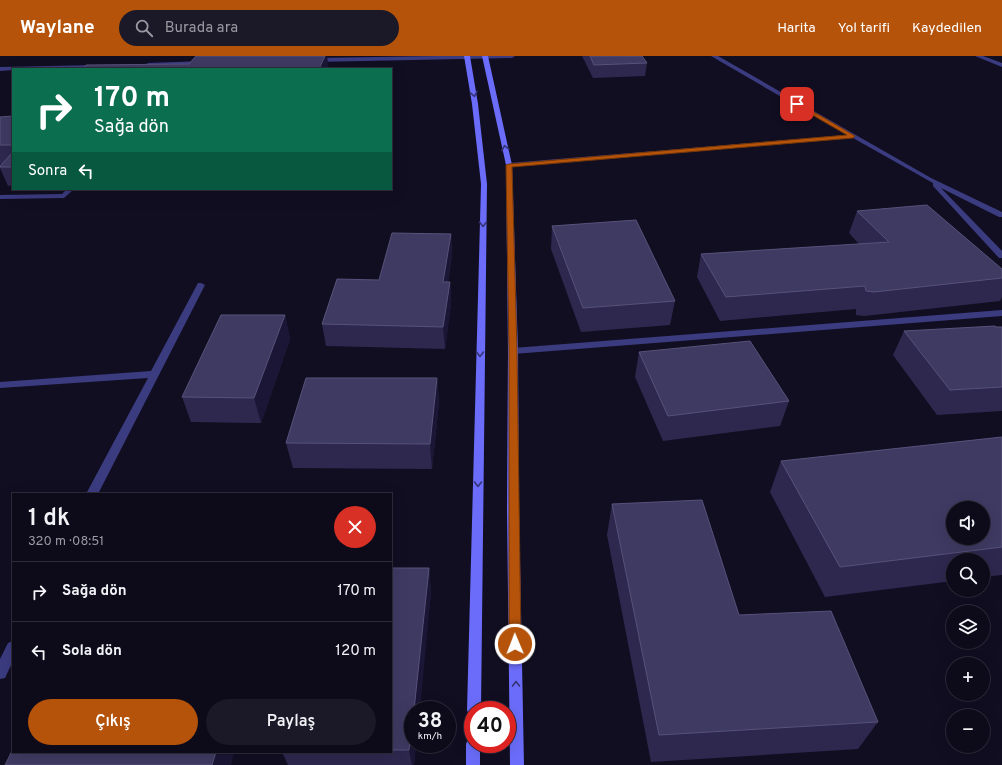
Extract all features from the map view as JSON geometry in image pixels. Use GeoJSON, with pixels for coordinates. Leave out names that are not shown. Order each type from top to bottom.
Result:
{"type":"FeatureCollection","features":[{"type":"Feature","properties":{"kind":"street"},"geometry":{"type":"LineString","coordinates":[[311,60],[512,56]]}},
{"type":"Feature","properties":{"kind":"street"},"geometry":{"type":"LineString","coordinates":[[714,56],[929,179],[1002,215]]}},
{"type":"Feature","properties":{"kind":"street"},"geometry":{"type":"LineString","coordinates":[[978,56],[1002,65]]}},
{"type":"Feature","properties":{"kind":"street"},"geometry":{"type":"LineString","coordinates":[[467,57],[476,104],[484,184],[474,701]]}},
{"type":"Feature","properties":{"kind":"street"},"geometry":{"type":"LineString","coordinates":[[485,57],[509,165],[513,350],[513,509],[517,765]]}},
{"type":"Feature","properties":{"kind":"street"},"geometry":{"type":"LineString","coordinates":[[139,65],[210,62]]}},
{"type":"Feature","properties":{"kind":"street"},"geometry":{"type":"LineString","coordinates":[[175,68],[179,64]]}},
{"type":"Feature","properties":{"kind":"street"},"geometry":{"type":"LineString","coordinates":[[54,68],[108,67]]}},
{"type":"Feature","properties":{"kind":"street"},"geometry":{"type":"LineString","coordinates":[[0,69],[12,69]]}},
{"type":"Feature","properties":{"kind":"street"},"geometry":{"type":"LineString","coordinates":[[509,165],[853,136]]}},
{"type":"Feature","properties":{"kind":"street"},"geometry":{"type":"LineString","coordinates":[[929,179],[1002,256]]}},
{"type":"Feature","properties":{"kind":"street"},"geometry":{"type":"LineString","coordinates":[[0,196],[64,196],[70,190]]}},
{"type":"Feature","properties":{"kind":"street"},"geometry":{"type":"LineString","coordinates":[[93,493],[201,285]]}},
{"type":"Feature","properties":{"kind":"street"},"geometry":{"type":"LineString","coordinates":[[513,350],[1002,313]]}},
{"type":"Feature","properties":{"kind":"street"},"geometry":{"type":"LineString","coordinates":[[0,385],[154,374]]}},
{"type":"Feature","properties":{"kind":"street"},"geometry":{"type":"LineString","coordinates":[[0,673],[12,649]]}},
{"type":"Feature","properties":{"kind":"street"},"geometry":{"type":"LineString","coordinates":[[473,753],[473,765]]}},
{"type":"Feature","properties":{"kind":"building"},"geometry":{"type":"Polygon","coordinates":[[[196,56],[325,56],[319,68],[84,68],[86,65],[189,64],[196,56]]]}},
{"type":"Feature","properties":{"kind":"building"},"geometry":{"type":"Polygon","coordinates":[[[590,56],[642,56],[647,63],[594,65],[590,56]]]}},
{"type":"Feature","properties":{"kind":"building"},"geometry":{"type":"Polygon","coordinates":[[[12,116],[12,145],[0,145],[0,117],[12,116]]]}},
{"type":"Feature","properties":{"kind":"building"},"geometry":{"type":"Polygon","coordinates":[[[12,153],[12,167],[0,166],[12,153]]]}},
{"type":"Feature","properties":{"kind":"building"},"geometry":{"type":"Polygon","coordinates":[[[927,205],[1002,269],[1002,278],[874,292],[866,291],[865,286],[726,297],[701,254],[889,242],[857,211],[927,205]]]}},
{"type":"Feature","properties":{"kind":"building"},"geometry":{"type":"Polygon","coordinates":[[[636,220],[675,301],[583,308],[552,226],[636,220]]]}},
{"type":"Feature","properties":{"kind":"building"},"geometry":{"type":"Polygon","coordinates":[[[392,233],[451,234],[443,282],[450,282],[443,327],[322,324],[337,279],[379,280],[392,233]]]}},
{"type":"Feature","properties":{"kind":"building"},"geometry":{"type":"Polygon","coordinates":[[[221,315],[285,315],[254,398],[182,397],[221,315]]]}},
{"type":"Feature","properties":{"kind":"building"},"geometry":{"type":"Polygon","coordinates":[[[995,326],[1002,327],[1002,387],[950,390],[904,331],[995,326]]]}},
{"type":"Feature","properties":{"kind":"building"},"geometry":{"type":"Polygon","coordinates":[[[750,341],[789,401],[668,416],[639,352],[750,341]]]}},
{"type":"Feature","properties":{"kind":"building"},"geometry":{"type":"Polygon","coordinates":[[[306,378],[437,378],[430,444],[286,443],[306,378]]]}},
{"type":"Feature","properties":{"kind":"building"},"geometry":{"type":"Polygon","coordinates":[[[1002,437],[1002,547],[840,567],[781,461],[1002,437]]]}},
{"type":"Feature","properties":{"kind":"building"},"geometry":{"type":"Polygon","coordinates":[[[702,500],[739,615],[831,611],[878,722],[659,735],[612,504],[702,500]]]}},
{"type":"Feature","properties":{"kind":"building"},"geometry":{"type":"Polygon","coordinates":[[[392,568],[429,568],[415,701],[404,701],[404,750],[392,750],[392,568]]]}},
{"type":"Feature","properties":{"kind":"building"},"geometry":{"type":"Polygon","coordinates":[[[12,751],[12,753],[216,753],[212,765],[5,765],[12,751]]]}},
{"type":"Feature","properties":{"kind":"route"},"geometry":{"type":"LineString","coordinates":[[515,644],[513,350],[509,165],[853,136],[797,104]]}}]}
